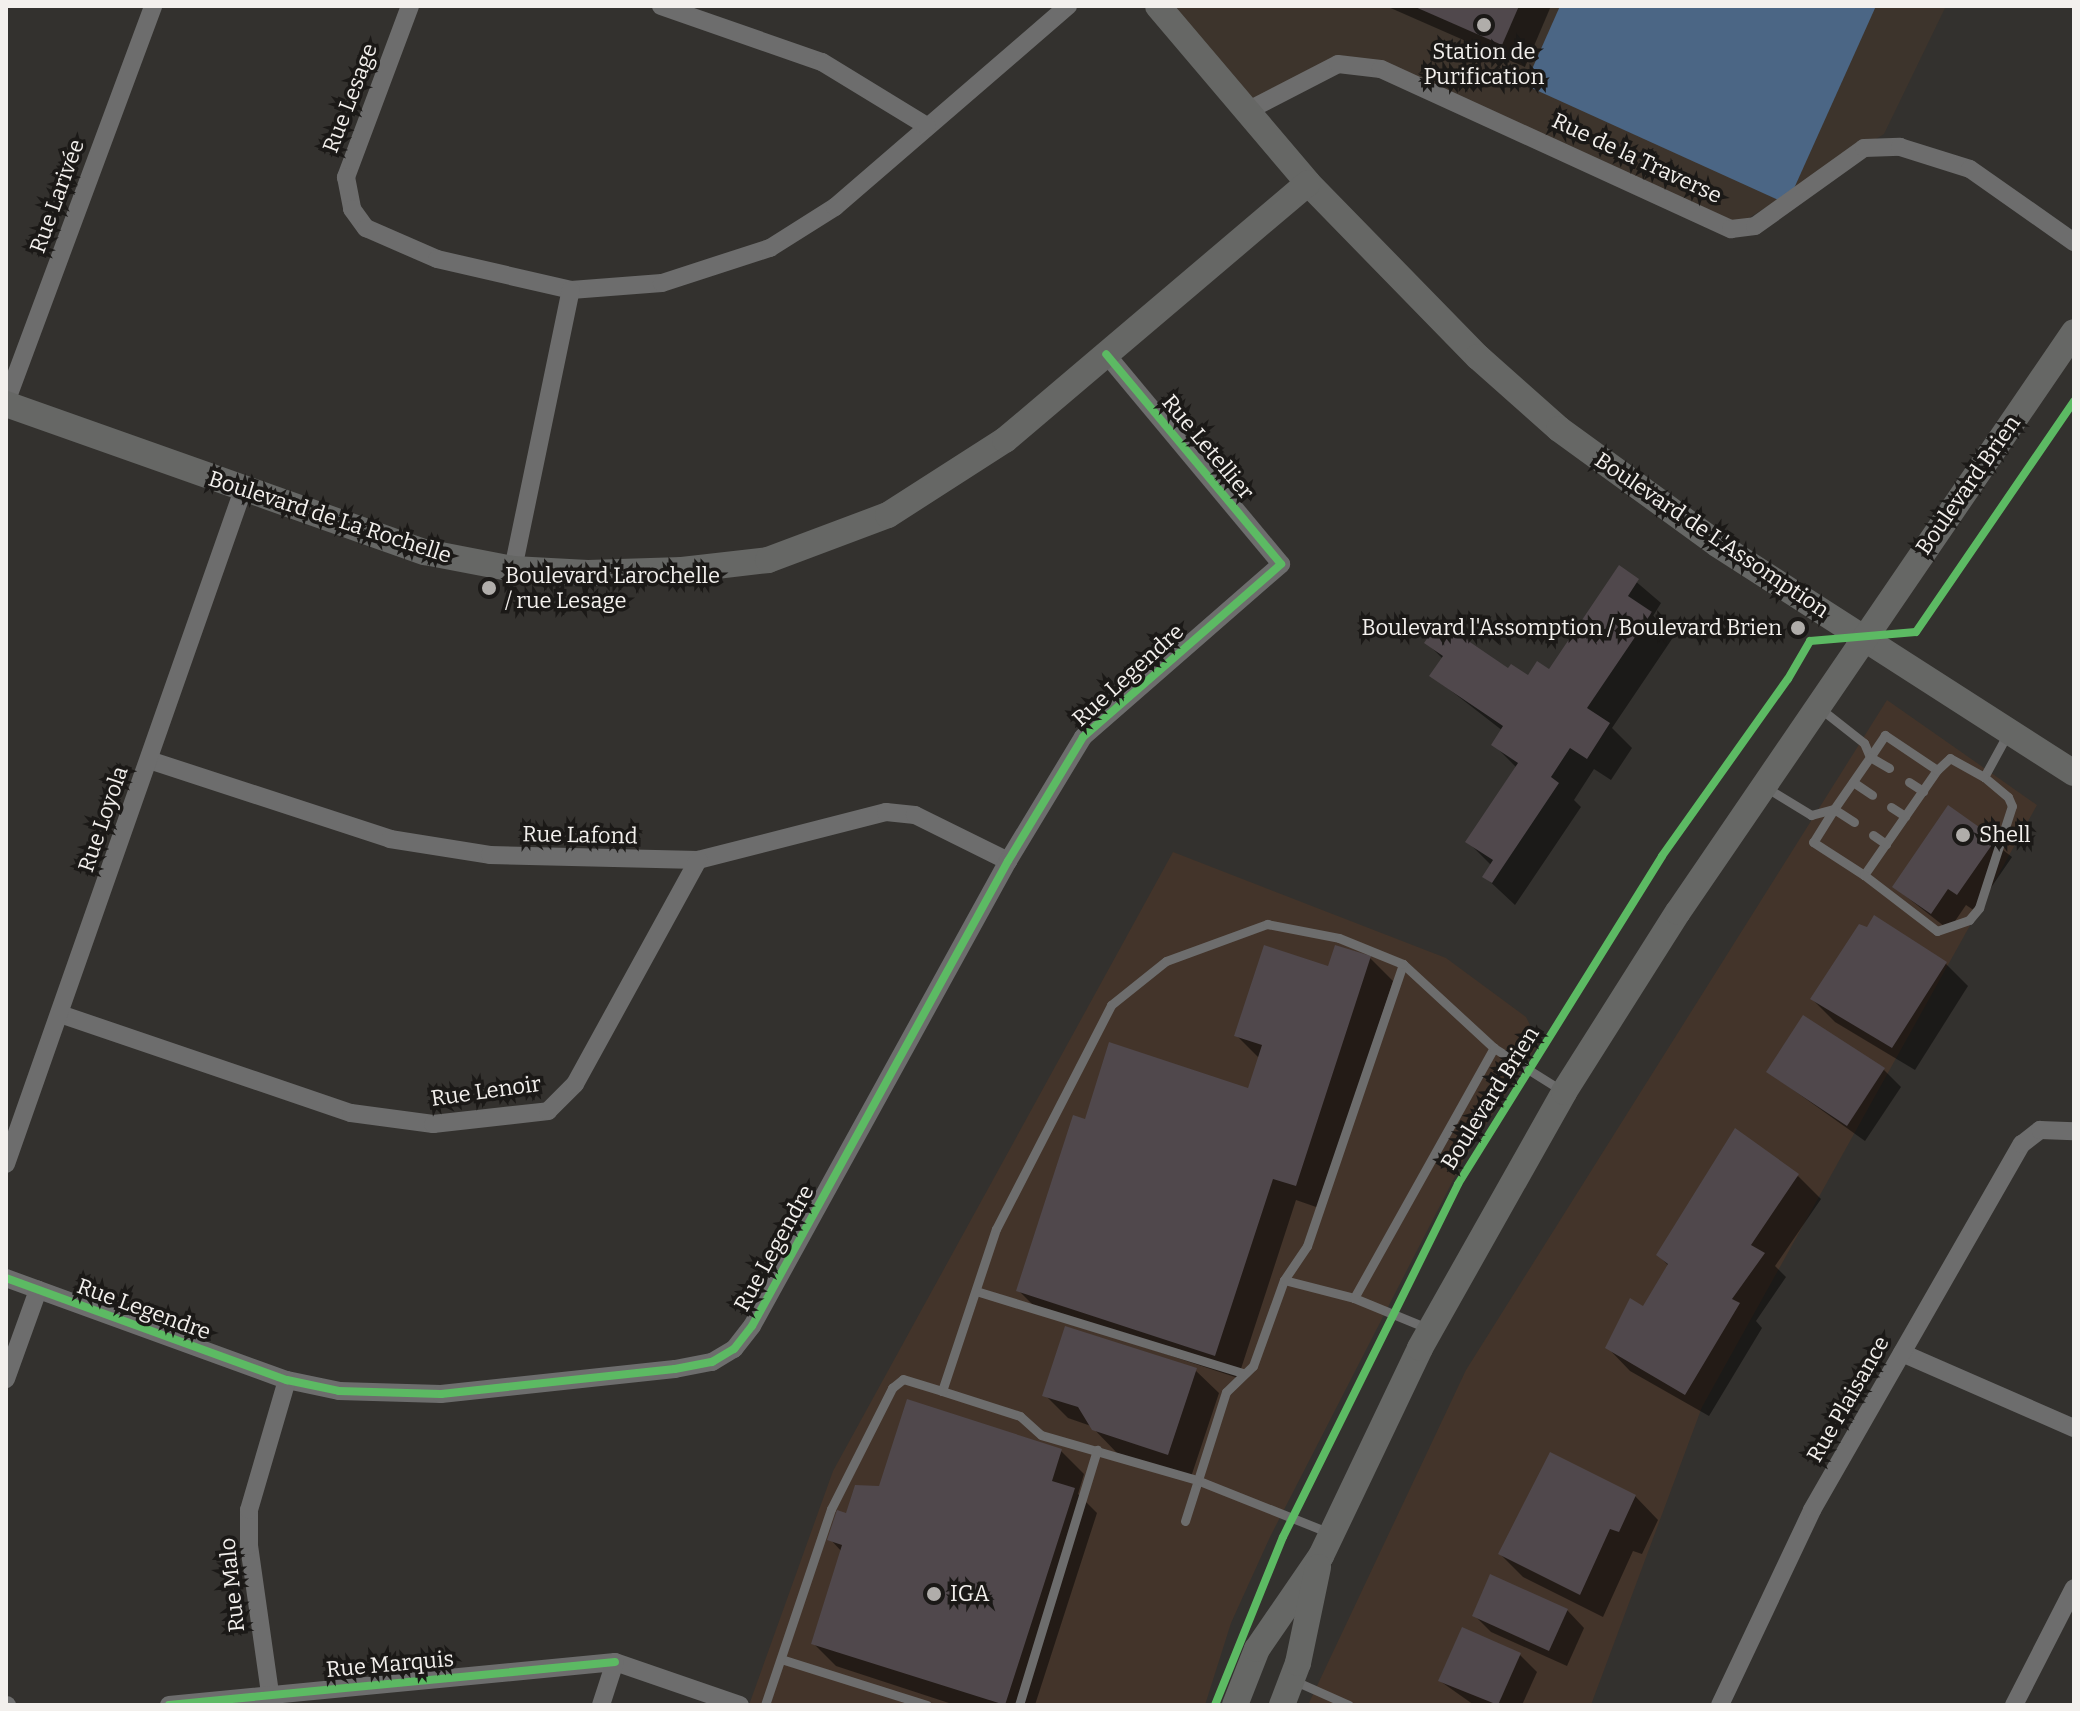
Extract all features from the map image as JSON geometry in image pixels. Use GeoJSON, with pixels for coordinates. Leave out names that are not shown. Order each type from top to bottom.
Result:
{"type":"FeatureCollection","features":[{"type":"Feature","properties":{"kind":"street","name":"Rue Larivée"},"geometry":{"type":"LineString","coordinates":[[6,403],[152,6]]}},
{"type":"Feature","properties":{"kind":"street","name":"Rue Lesage"},"geometry":{"type":"LineString","coordinates":[[410,6],[346,177],[352,209],[366,228],[437,259],[571,290],[662,283],[770,248],[835,207],[1068,6]]}},
{"type":"Feature","properties":{"kind":"street"},"geometry":{"type":"LineString","coordinates":[[661,6],[822,62],[927,126]]}},
{"type":"Feature","properties":{"kind":"street","name":"Boulevard de L'Assomption"},"geometry":{"type":"LineString","coordinates":[[1158,6],[1308,183],[1478,357],[1559,429],[1647,497],[2074,773]]}},
{"type":"Feature","properties":{"kind":"street","name":"Rue de la Traverse"},"geometry":{"type":"LineString","coordinates":[[1247,111],[1338,64],[1381,69],[1731,229],[1755,226],[1864,148],[1900,147],[1970,169],[2074,242]]}},
{"type":"Feature","properties":{"kind":"street","name":"Boulevard de La Rochelle"},"geometry":{"type":"LineString","coordinates":[[6,403],[243,490],[425,552],[513,569],[682,570],[768,560],[888,515],[1005,440],[1308,183]]}},
{"type":"Feature","properties":{"kind":"street"},"geometry":{"type":"LineString","coordinates":[[513,569],[571,290]]}},
{"type":"Feature","properties":{"kind":"street","name":"Boulevard Brien"},"geometry":{"type":"LineString","coordinates":[[1235,1705],[1257,1649],[1326,1544],[1430,1329],[1564,1092],[1764,786],[2074,332]]}},
{"type":"Feature","properties":{"kind":"street","name":"Rue Letellier"},"geometry":{"type":"LineString","coordinates":[[1106,354],[1281,564]]}},
{"type":"Feature","properties":{"kind":"street","name":"Rue Loyola"},"geometry":{"type":"LineString","coordinates":[[6,1164],[243,490]]}},
{"type":"Feature","properties":{"kind":"street","name":"Rue Legendre"},"geometry":{"type":"LineString","coordinates":[[6,1278],[287,1380],[339,1391],[441,1394],[675,1369],[712,1362],[734,1349],[752,1326],[1008,861],[1083,737],[1281,564]]}},
{"type":"Feature","properties":{"kind":"street","name":"Rue Lafond"},"geometry":{"type":"LineString","coordinates":[[149,760],[390,839],[541,860],[698,860],[886,812],[915,815],[1008,861]]}},
{"type":"Feature","properties":{"kind":"street","name":"Rue Lenoir"},"geometry":{"type":"LineString","coordinates":[[60,1014],[363,1116],[433,1124],[548,1111],[575,1084],[698,860]]}},
{"type":"Feature","properties":{"kind":"street","name":"Rue Plaisance"},"geometry":{"type":"LineString","coordinates":[[1720,1705],[1812,1510],[2022,1144],[2040,1130],[2074,1131]]}},
{"type":"Feature","properties":{"kind":"street"},"geometry":{"type":"LineString","coordinates":[[6,1379],[38,1290]]}},
{"type":"Feature","properties":{"kind":"street"},"geometry":{"type":"LineString","coordinates":[[1902,1353],[2074,1428]]}},
{"type":"Feature","properties":{"kind":"street","name":"Rue Malo"},"geometry":{"type":"LineString","coordinates":[[270,1693],[249,1546],[249,1510],[287,1380]]}},
{"type":"Feature","properties":{"kind":"street","name":"Boulevard Brien"},"geometry":{"type":"LineString","coordinates":[[1282,1705],[1326,1544]]}},
{"type":"Feature","properties":{"kind":"street"},"geometry":{"type":"LineString","coordinates":[[2014,1705],[2074,1588]]}},
{"type":"Feature","properties":{"kind":"street"},"geometry":{"type":"LineString","coordinates":[[601,1705],[615,1662]]}},
{"type":"Feature","properties":{"kind":"street","name":"Rue Marquis"},"geometry":{"type":"LineString","coordinates":[[169,1705],[615,1662],[740,1705]]}},
{"type":"Feature","properties":{"kind":"lane"},"geometry":{"type":"LineString","coordinates":[[1818,707],[1864,743],[1870,757],[1889,768]]}},
{"type":"Feature","properties":{"kind":"lane"},"geometry":{"type":"LineString","coordinates":[[1984,777],[2009,732]]}},
{"type":"Feature","properties":{"kind":"lane"},"geometry":{"type":"LineString","coordinates":[[1864,875],[1937,770],[1950,758],[1984,777],[2008,797],[2012,806],[1979,908],[1969,920],[1937,931],[1864,875],[1813,842],[1885,735],[1937,770]]}},
{"type":"Feature","properties":{"kind":"lane"},"geometry":{"type":"LineString","coordinates":[[1853,782],[1872,795]]}},
{"type":"Feature","properties":{"kind":"lane"},"geometry":{"type":"LineString","coordinates":[[1909,782],[1923,791]]}},
{"type":"Feature","properties":{"kind":"lane"},"geometry":{"type":"LineString","coordinates":[[1764,786],[1811,815],[1834,809],[1854,822]]}},
{"type":"Feature","properties":{"kind":"lane"},"geometry":{"type":"LineString","coordinates":[[1891,807],[1905,816]]}},
{"type":"Feature","properties":{"kind":"lane"},"geometry":{"type":"LineString","coordinates":[[1873,835],[1886,844]]}},
{"type":"Feature","properties":{"kind":"lane"},"geometry":{"type":"LineString","coordinates":[[942,1391],[996,1229],[1111,1005],[1166,961],[1267,924],[1339,938],[1403,964],[1494,1048],[1564,1092]]}},
{"type":"Feature","properties":{"kind":"lane"},"geometry":{"type":"LineString","coordinates":[[1185,1521],[1226,1392],[1253,1366],[1284,1280],[1307,1246],[1403,964]]}},
{"type":"Feature","properties":{"kind":"lane"},"geometry":{"type":"LineString","coordinates":[[1354,1298],[1494,1048]]}},
{"type":"Feature","properties":{"kind":"lane"},"geometry":{"type":"LineString","coordinates":[[1284,1280],[1354,1298],[1430,1329]]}},
{"type":"Feature","properties":{"kind":"lane"},"geometry":{"type":"LineString","coordinates":[[976,1291],[1243,1373]]}},
{"type":"Feature","properties":{"kind":"lane"},"geometry":{"type":"LineString","coordinates":[[765,1705],[831,1509],[892,1388],[903,1379],[1020,1416],[1041,1435],[1197,1480],[1326,1544]]}},
{"type":"Feature","properties":{"kind":"lane"},"geometry":{"type":"LineString","coordinates":[[1019,1705],[1097,1450]]}},
{"type":"Feature","properties":{"kind":"lane"},"geometry":{"type":"LineString","coordinates":[[781,1659],[927,1705]]}},
{"type":"Feature","properties":{"kind":"lane"},"geometry":{"type":"LineString","coordinates":[[1291,1680],[1349,1705]]}},
{"type":"Feature","properties":{"kind":"shaded area"},"geometry":{"type":"Polygon","coordinates":[[[1158,6],[1946,6],[1884,134],[1731,229],[1381,69],[1338,64],[1247,111],[1158,6]]]}},
{"type":"Feature","properties":{"kind":"shaded area"},"geometry":{"type":"Polygon","coordinates":[[[1887,700],[2037,805],[1702,1407],[1591,1705],[1308,1705],[1466,1370],[1887,700]]]}},
{"type":"Feature","properties":{"kind":"shaded area"},"geometry":{"type":"Polygon","coordinates":[[[1173,852],[1446,958],[1526,1017],[1539,1043],[1465,1157],[1270,1537],[1231,1623],[1205,1705],[749,1705],[833,1471],[1173,852]]]}},
{"type":"Feature","properties":{"kind":"water"},"geometry":{"type":"Polygon","coordinates":[[[1560,6],[1876,6],[1787,204],[1525,85],[1560,6]]]}},
{"type":"Feature","properties":{"kind":"building","name":"Station de Purification"},"geometry":{"type":"Polygon","coordinates":[[[1413,6],[1519,6],[1502,45],[1413,6]]]}},
{"type":"Feature","properties":{"kind":"building"},"geometry":{"type":"Polygon","coordinates":[[[1619,565],[1639,579],[1628,596],[1652,612],[1587,708],[1610,723],[1587,759],[1570,748],[1551,777],[1559,783],[1492,883],[1482,877],[1493,860],[1465,842],[1518,763],[1491,745],[1503,726],[1429,676],[1443,656],[1424,643],[1439,621],[1508,668],[1511,664],[1528,675],[1537,661],[1549,669],[1619,565]]]}},
{"type":"Feature","properties":{"kind":"building"},"geometry":{"type":"Polygon","coordinates":[[[1948,805],[1996,839],[1957,895],[1948,889],[1931,914],[1892,887],[1948,805]]]}},
{"type":"Feature","properties":{"kind":"building"},"geometry":{"type":"Polygon","coordinates":[[[1874,915],[1947,962],[1892,1048],[1810,999],[1859,924],[1867,927],[1874,915]]]}},
{"type":"Feature","properties":{"kind":"building"},"geometry":{"type":"Polygon","coordinates":[[[1264,945],[1328,966],[1335,945],[1371,956],[1296,1186],[1273,1179],[1215,1356],[1016,1291],[1073,1115],[1085,1119],[1109,1042],[1248,1088],[1262,1045],[1234,1036],[1264,945]]]}},
{"type":"Feature","properties":{"kind":"building"},"geometry":{"type":"Polygon","coordinates":[[[1803,1015],[1885,1068],[1847,1126],[1766,1072],[1803,1015]]]}},
{"type":"Feature","properties":{"kind":"building"},"geometry":{"type":"Polygon","coordinates":[[[1735,1128],[1799,1174],[1751,1245],[1765,1253],[1732,1299],[1740,1303],[1685,1395],[1605,1348],[1630,1298],[1643,1306],[1668,1264],[1656,1255],[1735,1128]]]}},
{"type":"Feature","properties":{"kind":"building"},"geometry":{"type":"Polygon","coordinates":[[[1065,1326],[1197,1368],[1168,1455],[1092,1430],[1078,1407],[1042,1396],[1065,1326]]]}},
{"type":"Feature","properties":{"kind":"building","name":"IGA"},"geometry":{"type":"Polygon","coordinates":[[[907,1399],[1062,1449],[1052,1481],[1075,1488],[1005,1705],[811,1644],[842,1545],[827,1540],[837,1510],[846,1513],[855,1485],[879,1486],[907,1399]]]}},
{"type":"Feature","properties":{"kind":"building"},"geometry":{"type":"Polygon","coordinates":[[[1550,1452],[1636,1495],[1619,1532],[1610,1529],[1580,1595],[1498,1554],[1550,1452]]]}},
{"type":"Feature","properties":{"kind":"building"},"geometry":{"type":"Polygon","coordinates":[[[1490,1574],[1568,1609],[1549,1651],[1472,1616],[1490,1574]]]}},
{"type":"Feature","properties":{"kind":"building"},"geometry":{"type":"Polygon","coordinates":[[[1462,1627],[1521,1653],[1498,1705],[1438,1681],[1462,1627]]]}},
{"type":"Feature","properties":{"kind":"cycle path"},"geometry":{"type":"LineString","coordinates":[[6,1278],[287,1380],[339,1391],[441,1394],[675,1369],[712,1362],[734,1349],[752,1326],[1008,861],[1083,737],[1281,564],[1106,354]]}},
{"type":"Feature","properties":{"kind":"cycle path"},"geometry":{"type":"LineString","coordinates":[[1215,1705],[1283,1537],[1458,1184],[1662,856],[1788,679],[1810,641],[1916,632],[2074,401]]}},
{"type":"Feature","properties":{"kind":"cycle path"},"geometry":{"type":"LineString","coordinates":[[169,1705],[615,1662]]}},
{"type":"Feature","properties":{"kind":"place","name":"Station de Purification"},"geometry":{"type":"Point","coordinates":[1484,25]}},
{"type":"Feature","properties":{"kind":"place","name":"Boulevard Larochelle / rue Lesage"},"geometry":{"type":"Point","coordinates":[489,588]}},
{"type":"Feature","properties":{"kind":"place","name":"Boulevard l'Assomption / Boulevard Brien"},"geometry":{"type":"Point","coordinates":[1798,628]}},
{"type":"Feature","properties":{"kind":"place","name":"Shell"},"geometry":{"type":"Point","coordinates":[1963,835]}},
{"type":"Feature","properties":{"kind":"place","name":"IGA"},"geometry":{"type":"Point","coordinates":[934,1594]}}]}
